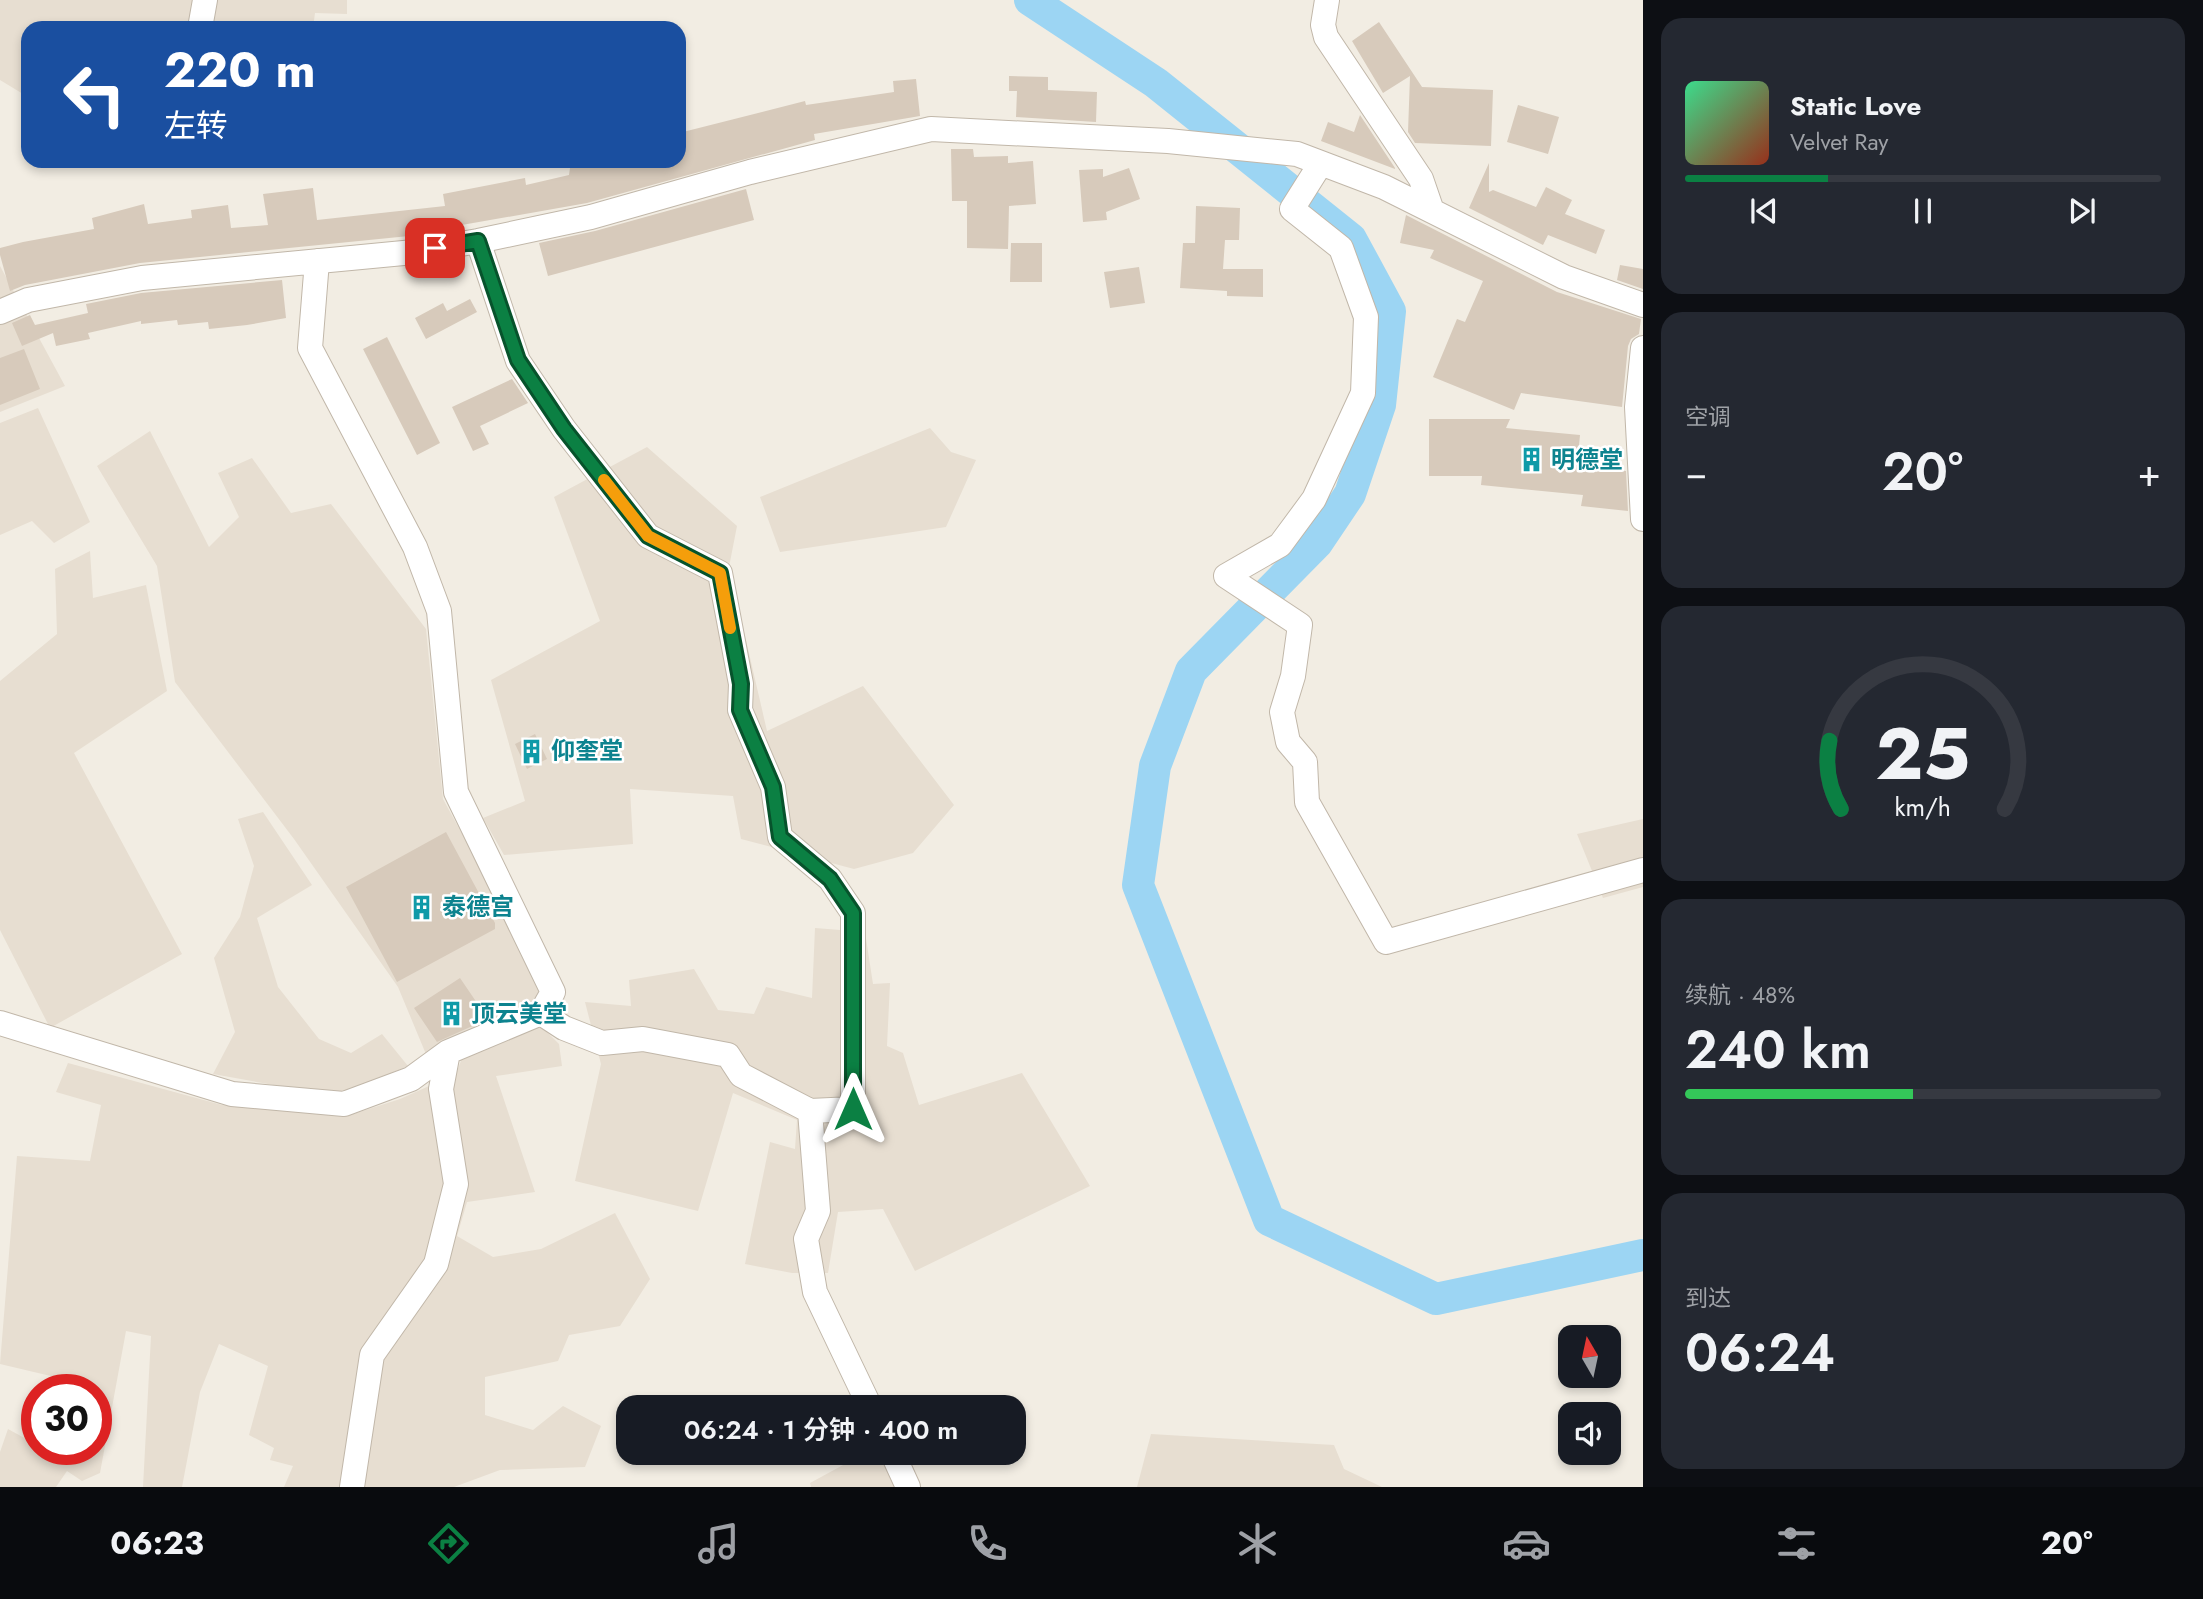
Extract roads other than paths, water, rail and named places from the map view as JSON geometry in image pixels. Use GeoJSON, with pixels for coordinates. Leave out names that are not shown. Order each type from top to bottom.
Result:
{"type":"FeatureCollection","features":[{"type":"Feature","properties":{"kind":"street"},"geometry":{"type":"LineString","coordinates":[[201,21],[205,0]]}},
{"type":"Feature","properties":{"kind":"street"},"geometry":{"type":"LineString","coordinates":[[1327,0],[1323,25],[1326,37],[1422,179],[1432,211]]}},
{"type":"Feature","properties":{"kind":"street"},"geometry":{"type":"LineString","coordinates":[[0,312],[28,300],[142,278],[414,252],[478,241],[591,216],[750,172],[931,129],[1168,141],[1297,154],[1318,169],[1384,187],[1564,277],[1643,305]]}},
{"type":"Feature","properties":{"kind":"street"},"geometry":{"type":"LineString","coordinates":[[1318,169],[1292,209],[1341,248],[1366,317],[1363,393],[1314,499],[1280,545],[1226,576],[1300,625],[1293,676],[1282,712],[1289,742],[1305,762],[1307,802],[1386,942],[1643,870]]}},
{"type":"Feature","properties":{"kind":"street"},"geometry":{"type":"LineString","coordinates":[[478,241],[518,360],[564,429],[648,536],[720,573],[741,684],[740,710],[773,787],[780,837],[830,879],[853,913],[853,1109],[810,1111],[741,1075],[728,1055],[643,1039],[602,1043],[564,1028],[541,1013]]}},
{"type":"Feature","properties":{"kind":"street"},"geometry":{"type":"LineString","coordinates":[[0,1023],[232,1094],[344,1104],[411,1079],[448,1052],[541,1013],[553,992],[456,792],[439,611],[415,547],[310,348],[317,261]]}},
{"type":"Feature","properties":{"kind":"street"},"geometry":{"type":"LineString","coordinates":[[1643,348],[1637,407],[1643,519]]}},
{"type":"Feature","properties":{"kind":"street"},"geometry":{"type":"LineString","coordinates":[[352,1487],[372,1355],[436,1264],[456,1184],[441,1089],[448,1052]]}},
{"type":"Feature","properties":{"kind":"street"},"geometry":{"type":"LineString","coordinates":[[810,1111],[818,1210],[806,1239],[815,1292],[864,1395]]}},
{"type":"Feature","properties":{"kind":"street"},"geometry":{"type":"LineString","coordinates":[[897,1465],[908,1487]]}},
{"type":"Feature","properties":{"kind":"waterway"},"geometry":{"type":"LineString","coordinates":[[1030,0],[1156,83],[1351,239],[1390,311],[1380,405],[1350,494],[1317,543],[1191,671],[1155,766],[1138,885],[1269,1220],[1436,1299],[1643,1255]]}},
{"type":"Feature","properties":{"kind":"place","name":"明德堂"},"geometry":{"type":"Point","coordinates":[1531,460]}},
{"type":"Feature","properties":{"kind":"place","name":"仰奎堂"},"geometry":{"type":"Point","coordinates":[531,751]}},
{"type":"Feature","properties":{"kind":"place","name":"泰德宫"},"geometry":{"type":"Point","coordinates":[422,907]}},
{"type":"Feature","properties":{"kind":"place","name":"顶云美堂"},"geometry":{"type":"Point","coordinates":[451,1014]}}]}
